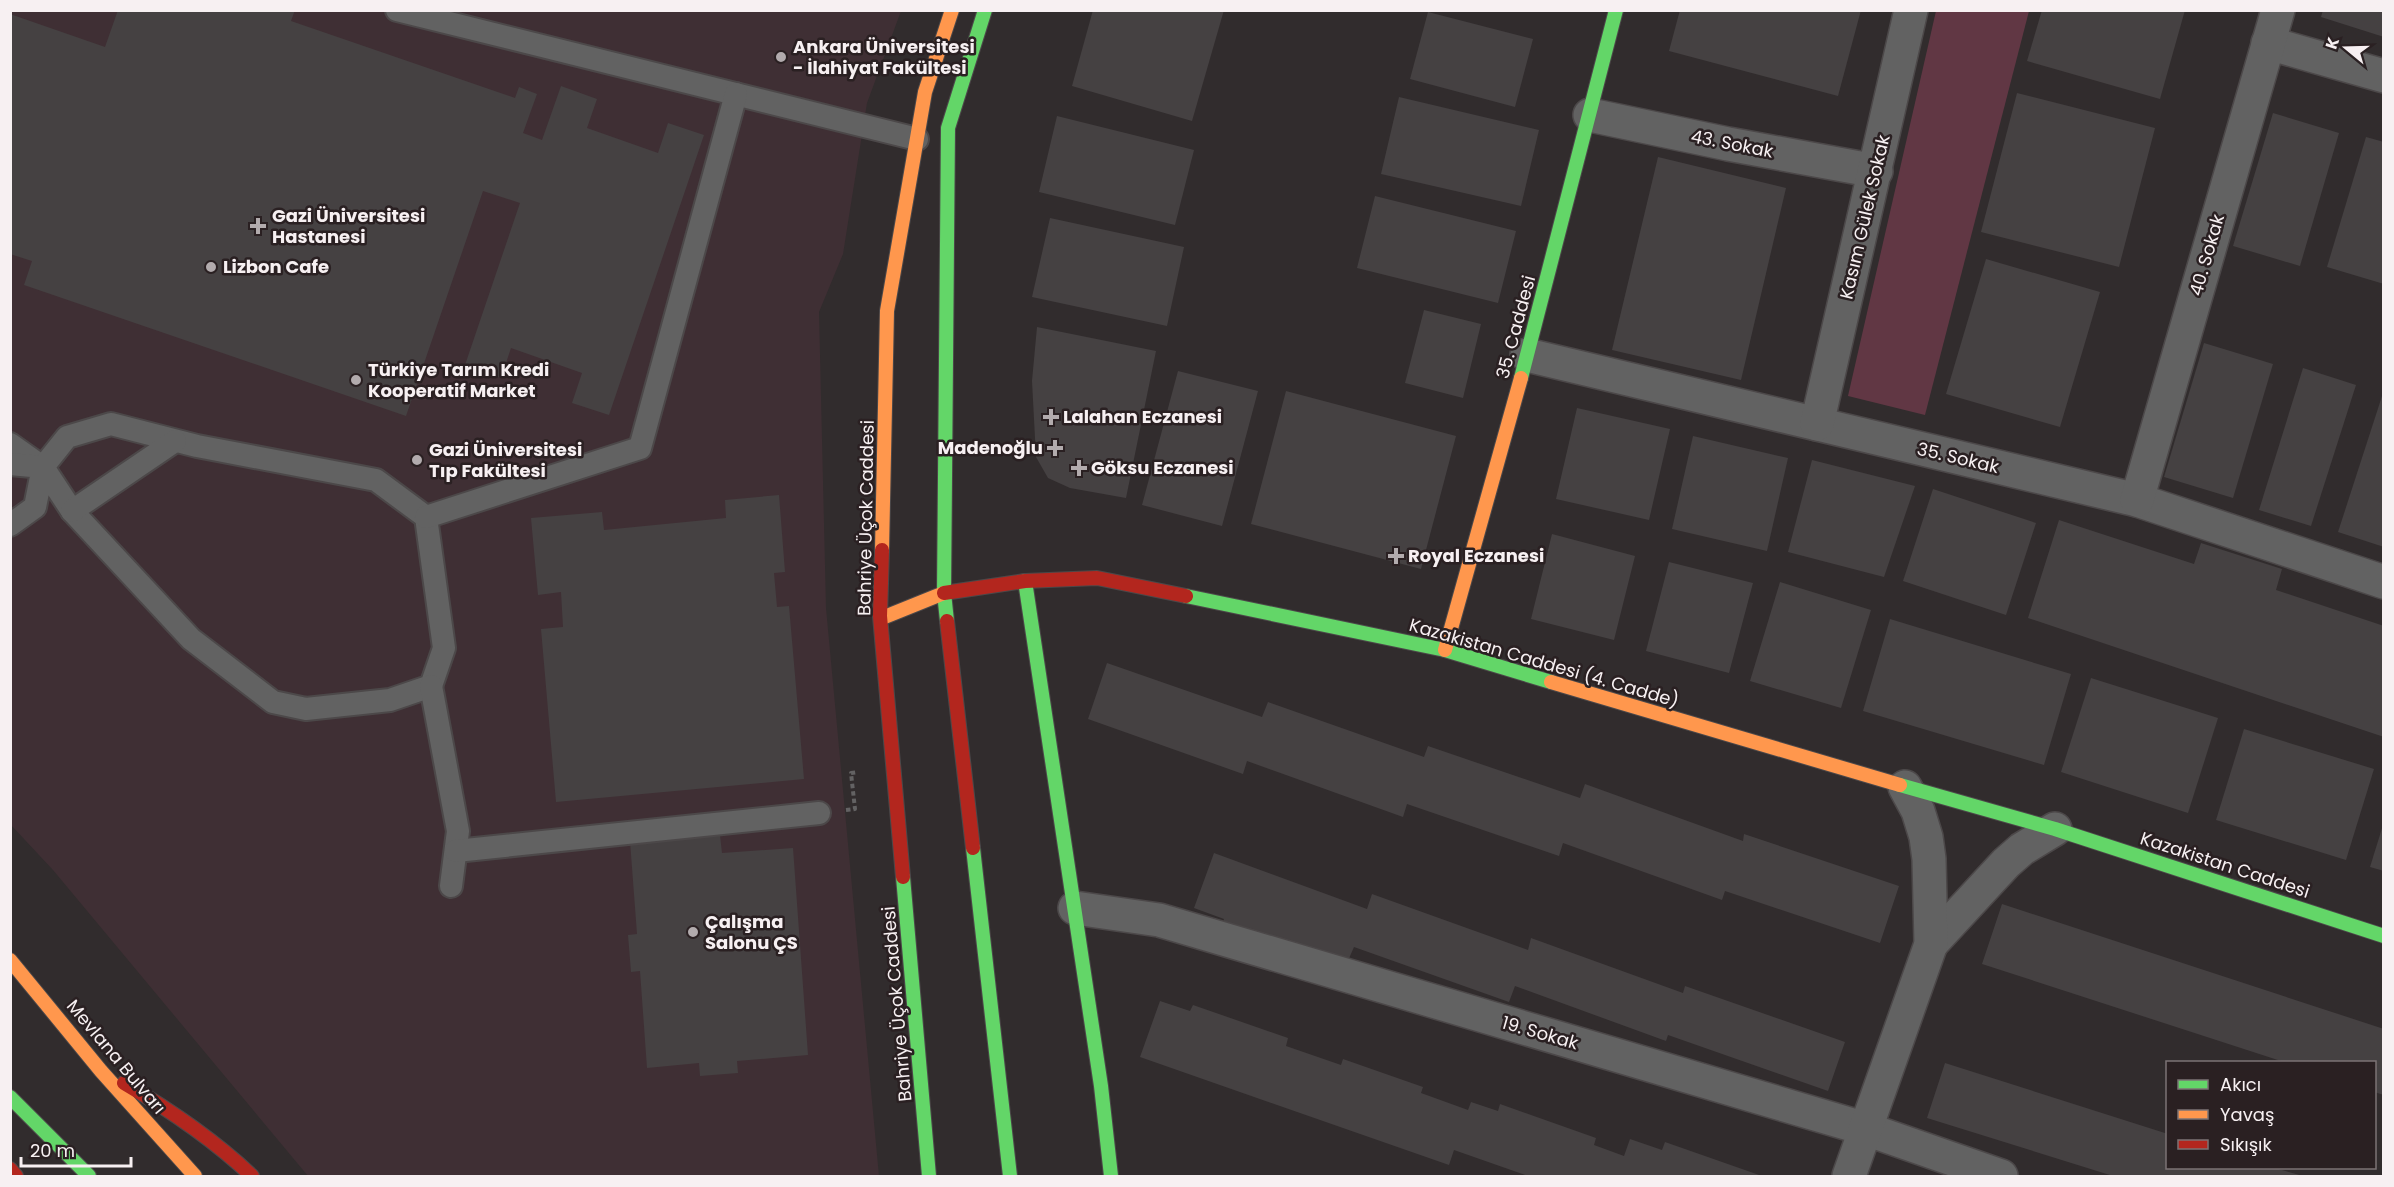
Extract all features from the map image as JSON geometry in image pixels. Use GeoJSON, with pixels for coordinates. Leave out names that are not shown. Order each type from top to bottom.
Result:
{"type":"FeatureCollection","features":[{"type":"Feature","properties":{"kind":"main road","name":"Bahriye Üçok Caddesi"},"geometry":{"type":"LineString","coordinates":[[929,1176],[880,606],[887,312],[925,92],[952,10]]}},
{"type":"Feature","properties":{"kind":"main road"},"geometry":{"type":"LineString","coordinates":[[985,10],[948,128],[944,593],[1010,1176]]}},
{"type":"Feature","properties":{"kind":"main road","name":"35. Caddesi"},"geometry":{"type":"LineString","coordinates":[[1445,650],[1527,355],[1616,10]]}},
{"type":"Feature","properties":{"kind":"main road","name":"Kazakistan Caddesi (4. Cadde)"},"geometry":{"type":"LineString","coordinates":[[882,618],[944,593],[1025,581],[1097,578],[1445,650],[1905,787],[2055,829]]}},
{"type":"Feature","properties":{"kind":"main road"},"geometry":{"type":"LineString","coordinates":[[1025,581],[1101,1086],[1111,1176]]}},
{"type":"Feature","properties":{"kind":"main road","name":"Kazakistan Caddesi"},"geometry":{"type":"LineString","coordinates":[[2055,829],[2384,936]]}},
{"type":"Feature","properties":{"kind":"main road","name":"Mevlana Bulvarı"},"geometry":{"type":"LineString","coordinates":[[10,960],[101,1071],[195,1176]]}},
{"type":"Feature","properties":{"kind":"main road"},"geometry":{"type":"LineString","coordinates":[[101,1071],[178,1114],[205,1133],[252,1176]]}},
{"type":"Feature","properties":{"kind":"main road"},"geometry":{"type":"LineString","coordinates":[[10,1097],[89,1176]]}},
{"type":"Feature","properties":{"kind":"main road"},"geometry":{"type":"LineString","coordinates":[[10,1168],[16,1176]]}},
{"type":"Feature","properties":{"kind":"street","name":"Kasım Gülek Sokak"},"geometry":{"type":"LineString","coordinates":[[1817,424],[1911,10]]}},
{"type":"Feature","properties":{"kind":"street","name":"40. Sokak"},"geometry":{"type":"LineString","coordinates":[[2137,500],[2278,10]]}},
{"type":"Feature","properties":{"kind":"street"},"geometry":{"type":"LineString","coordinates":[[2268,43],[2384,76]]}},
{"type":"Feature","properties":{"kind":"street","name":"43. Sokak"},"geometry":{"type":"LineString","coordinates":[[1590,115],[1728,144],[1876,171]]}},
{"type":"Feature","properties":{"kind":"street","name":"35. Sokak"},"geometry":{"type":"LineString","coordinates":[[1527,355],[2137,500],[2384,582]]}},
{"type":"Feature","properties":{"kind":"street"},"geometry":{"type":"LineString","coordinates":[[1849,1176],[1931,944],[1929,859],[1926,837],[1918,811],[1905,787]]}},
{"type":"Feature","properties":{"kind":"street"},"geometry":{"type":"LineString","coordinates":[[1931,944],[2006,863],[2022,849],[2055,829]]}},
{"type":"Feature","properties":{"kind":"street","name":"19. Sokak"},"geometry":{"type":"LineString","coordinates":[[1075,908],[1158,920],[1866,1129],[2001,1176]]}},
{"type":"Feature","properties":{"kind":"lane"},"geometry":{"type":"LineString","coordinates":[[397,10],[917,139]]}},
{"type":"Feature","properties":{"kind":"lane"},"geometry":{"type":"LineString","coordinates":[[426,517],[640,448],[736,94]]}},
{"type":"Feature","properties":{"kind":"lane"},"geometry":{"type":"LineString","coordinates":[[10,525],[34,507],[43,467],[67,437],[111,424],[175,441],[376,480],[426,517],[444,648],[431,686],[458,831],[451,886]]}},
{"type":"Feature","properties":{"kind":"lane"},"geometry":{"type":"LineString","coordinates":[[72,511],[175,441]]}},
{"type":"Feature","properties":{"kind":"lane"},"geometry":{"type":"LineString","coordinates":[[10,444],[43,467],[72,511],[192,639],[273,702],[306,709],[390,700],[431,686]]}},
{"type":"Feature","properties":{"kind":"lane"},"geometry":{"type":"LineString","coordinates":[[10,464],[43,467]]}},
{"type":"Feature","properties":{"kind":"lane"},"geometry":{"type":"LineString","coordinates":[[456,851],[819,813]]}},
{"type":"Feature","properties":{"kind":"path"},"geometry":{"type":"LineString","coordinates":[[819,813],[855,809],[851,773],[895,768]]}},
{"type":"Feature","properties":{"kind":"shaded area","name":"Gazi Üniversitesi Tıp Fakültesi"},"geometry":{"type":"Polygon","coordinates":[[[11,11],[901,11],[867,103],[843,254],[819,312],[826,608],[879,1176],[308,1176],[53,870],[11,825],[11,11]]]}},
{"type":"Feature","properties":{"kind":"shaded area"},"geometry":{"type":"Polygon","coordinates":[[[1936,11],[2029,11],[1925,415],[1848,396],[1936,11]]]}},
{"type":"Feature","properties":{"kind":"building","name":"Gazi Üniversitesi Hastanesi"},"geometry":{"type":"Polygon","coordinates":[[[118,10],[295,10],[291,21],[515,98],[519,87],[537,94],[523,133],[542,140],[561,86],[597,99],[587,128],[658,153],[668,123],[704,135],[609,415],[572,403],[582,373],[511,348],[501,378],[465,365],[520,203],[483,191],[406,416],[24,285],[32,261],[10,254],[10,14],[105,47],[118,10]]]}},
{"type":"Feature","properties":{"kind":"building"},"geometry":{"type":"Polygon","coordinates":[[[1093,10],[1224,10],[1192,121],[1072,86],[1093,10]]]}},
{"type":"Feature","properties":{"kind":"building"},"geometry":{"type":"Polygon","coordinates":[[[1680,10],[1861,10],[1838,96],[1669,51],[1680,10]]]}},
{"type":"Feature","properties":{"kind":"building"},"geometry":{"type":"Polygon","coordinates":[[[2042,10],[2185,10],[2160,99],[2027,61],[2042,10]]]}},
{"type":"Feature","properties":{"kind":"building"},"geometry":{"type":"Polygon","coordinates":[[[2323,10],[2384,10],[2384,37],[2321,17],[2323,10]]]}},
{"type":"Feature","properties":{"kind":"building"},"geometry":{"type":"Polygon","coordinates":[[[1428,12],[1533,39],[1515,107],[1410,79],[1428,12]]]}},
{"type":"Feature","properties":{"kind":"building"},"geometry":{"type":"Polygon","coordinates":[[[2017,93],[2155,128],[2119,267],[1981,232],[2017,93]]]}},
{"type":"Feature","properties":{"kind":"building"},"geometry":{"type":"Polygon","coordinates":[[[1399,97],[1539,130],[1521,206],[1381,174],[1399,97]]]}},
{"type":"Feature","properties":{"kind":"building"},"geometry":{"type":"Polygon","coordinates":[[[2273,113],[2339,133],[2300,266],[2233,246],[2273,113]]]}},
{"type":"Feature","properties":{"kind":"building"},"geometry":{"type":"Polygon","coordinates":[[[1057,116],[1194,150],[1175,225],[1039,192],[1057,116]]]}},
{"type":"Feature","properties":{"kind":"building"},"geometry":{"type":"Polygon","coordinates":[[[2366,137],[2384,142],[2384,284],[2327,267],[2366,137]]]}},
{"type":"Feature","properties":{"kind":"building"},"geometry":{"type":"Polygon","coordinates":[[[1658,157],[1786,188],[1741,380],[1612,350],[1658,157]]]}},
{"type":"Feature","properties":{"kind":"building"},"geometry":{"type":"Polygon","coordinates":[[[1375,196],[1516,231],[1498,303],[1357,268],[1375,196]]]}},
{"type":"Feature","properties":{"kind":"building"},"geometry":{"type":"Polygon","coordinates":[[[1050,218],[1184,247],[1167,326],[1032,297],[1050,218]]]}},
{"type":"Feature","properties":{"kind":"building"},"geometry":{"type":"Polygon","coordinates":[[[1986,259],[2100,292],[2060,427],[1946,394],[1986,259]]]}},
{"type":"Feature","properties":{"kind":"building"},"geometry":{"type":"Polygon","coordinates":[[[1424,310],[1481,324],[1463,398],[1405,383],[1424,310]]]}},
{"type":"Feature","properties":{"kind":"building"},"geometry":{"type":"Polygon","coordinates":[[[1037,327],[1156,351],[1126,498],[1070,488],[1048,478],[1036,457],[1032,381],[1037,327]]]}},
{"type":"Feature","properties":{"kind":"building"},"geometry":{"type":"Polygon","coordinates":[[[2204,343],[2273,364],[2233,498],[2164,477],[2204,343]]]}},
{"type":"Feature","properties":{"kind":"building"},"geometry":{"type":"Polygon","coordinates":[[[2303,368],[2356,385],[2311,526],[2259,510],[2303,368]]]}},
{"type":"Feature","properties":{"kind":"building"},"geometry":{"type":"Polygon","coordinates":[[[1178,371],[1258,391],[1222,526],[1142,505],[1178,371]]]}},
{"type":"Feature","properties":{"kind":"building"},"geometry":{"type":"Polygon","coordinates":[[[1286,391],[1456,436],[1421,569],[1251,524],[1286,391]]]}},
{"type":"Feature","properties":{"kind":"building"},"geometry":{"type":"Polygon","coordinates":[[[2384,393],[2384,547],[2338,532],[2384,393]]]}},
{"type":"Feature","properties":{"kind":"building"},"geometry":{"type":"Polygon","coordinates":[[[1577,408],[1670,429],[1649,520],[1556,499],[1577,408]]]}},
{"type":"Feature","properties":{"kind":"building"},"geometry":{"type":"Polygon","coordinates":[[[1693,436],[1788,458],[1767,551],[1672,529],[1693,436]]]}},
{"type":"Feature","properties":{"kind":"building"},"geometry":{"type":"Polygon","coordinates":[[[1812,460],[1915,486],[1884,577],[1788,552],[1812,460]]]}},
{"type":"Feature","properties":{"kind":"building"},"geometry":{"type":"Polygon","coordinates":[[[1933,489],[2036,523],[2006,615],[1903,581],[1933,489]]]}},
{"type":"Feature","properties":{"kind":"building"},"geometry":{"type":"Polygon","coordinates":[[[779,495],[785,572],[774,573],[777,607],[789,606],[804,779],[556,802],[541,629],[563,627],[561,592],[538,595],[531,518],[602,512],[604,530],[726,518],[725,500],[779,495]]]}},
{"type":"Feature","properties":{"kind":"building"},"geometry":{"type":"Polygon","coordinates":[[[2059,520],[2194,564],[2201,543],[2282,569],[2276,590],[2384,626],[2384,737],[2028,618],[2059,520]]]}},
{"type":"Feature","properties":{"kind":"building"},"geometry":{"type":"Polygon","coordinates":[[[1552,534],[1635,556],[1614,640],[1531,619],[1552,534]]]}},
{"type":"Feature","properties":{"kind":"building"},"geometry":{"type":"Polygon","coordinates":[[[1669,562],[1753,583],[1729,673],[1646,651],[1669,562]]]}},
{"type":"Feature","properties":{"kind":"building"},"geometry":{"type":"Polygon","coordinates":[[[1780,582],[1871,610],[1841,708],[1750,681],[1780,582]]]}},
{"type":"Feature","properties":{"kind":"building"},"geometry":{"type":"Polygon","coordinates":[[[1890,619],[2071,674],[2044,765],[1863,711],[1890,619]]]}},
{"type":"Feature","properties":{"kind":"building"},"geometry":{"type":"Polygon","coordinates":[[[1107,663],[1262,717],[1268,702],[1424,757],[1428,746],[1580,798],[1585,784],[1743,841],[1744,834],[1899,886],[1880,943],[1725,891],[1722,900],[1563,843],[1559,856],[1407,804],[1403,817],[1247,761],[1243,774],[1088,719],[1107,663]]]}},
{"type":"Feature","properties":{"kind":"building"},"geometry":{"type":"Polygon","coordinates":[[[2091,678],[2218,718],[2188,813],[2061,772],[2091,678]]]}},
{"type":"Feature","properties":{"kind":"building"},"geometry":{"type":"Polygon","coordinates":[[[2244,729],[2374,769],[2346,860],[2216,820],[2244,729]]]}},
{"type":"Feature","properties":{"kind":"building"},"geometry":{"type":"Polygon","coordinates":[[[2384,825],[2384,871],[2370,867],[2384,825]]]}},
{"type":"Feature","properties":{"kind":"building"},"geometry":{"type":"Polygon","coordinates":[[[720,835],[722,853],[793,848],[808,1055],[737,1061],[738,1073],[700,1076],[699,1063],[647,1068],[640,971],[631,972],[628,935],[637,934],[630,841],[720,835]]]}},
{"type":"Feature","properties":{"kind":"building"},"geometry":{"type":"Polygon","coordinates":[[[1214,853],[1367,909],[1372,894],[1528,950],[1531,938],[1683,993],[1685,986],[1845,1042],[1828,1091],[1668,1035],[1666,1041],[1515,986],[1509,1002],[1354,947],[1347,963],[1222,926],[1224,919],[1194,908],[1214,853]]]}},
{"type":"Feature","properties":{"kind":"building"},"geometry":{"type":"Polygon","coordinates":[[[2002,904],[2384,1029],[2384,1095],[2376,1093],[2376,1061],[2281,1061],[1982,964],[2002,904]]]}},
{"type":"Feature","properties":{"kind":"building"},"geometry":{"type":"Polygon","coordinates":[[[1160,1001],[1190,1011],[1193,1005],[1288,1038],[1286,1046],[1341,1065],[1343,1059],[1423,1087],[1421,1093],[1468,1110],[1471,1102],[1498,1111],[1500,1104],[1596,1138],[1594,1145],[1624,1156],[1630,1139],[1662,1150],[1665,1142],[1762,1176],[1528,1176],[1454,1150],[1449,1165],[1140,1057],[1160,1001]]]}},
{"type":"Feature","properties":{"kind":"building"},"geometry":{"type":"Polygon","coordinates":[[[1945,1063],[2166,1133],[2166,1169],[2278,1169],[2303,1176],[2113,1176],[1927,1118],[1945,1063]]]}},
{"type":"Feature","properties":{"kind":"traffic: fast"},"geometry":{"type":"LineString","coordinates":[[947,621],[944,593],[948,128],[985,10]]}},
{"type":"Feature","properties":{"kind":"traffic: fast"},"geometry":{"type":"LineString","coordinates":[[1521,378],[1616,10]]}},
{"type":"Feature","properties":{"kind":"traffic: fast"},"geometry":{"type":"LineString","coordinates":[[1025,581],[1101,1086],[1111,1176]]}},
{"type":"Feature","properties":{"kind":"traffic: fast"},"geometry":{"type":"LineString","coordinates":[[1186,596],[1445,650],[1551,682]]}},
{"type":"Feature","properties":{"kind":"traffic: fast"},"geometry":{"type":"LineString","coordinates":[[1900,785],[2055,829],[2384,936]]}},
{"type":"Feature","properties":{"kind":"traffic: fast"},"geometry":{"type":"LineString","coordinates":[[973,848],[1010,1176]]}},
{"type":"Feature","properties":{"kind":"traffic: fast"},"geometry":{"type":"LineString","coordinates":[[903,877],[929,1176]]}},
{"type":"Feature","properties":{"kind":"traffic: fast"},"geometry":{"type":"LineString","coordinates":[[10,1097],[89,1176]]}},
{"type":"Feature","properties":{"kind":"traffic: slow"},"geometry":{"type":"LineString","coordinates":[[882,550],[887,311],[925,92],[952,10]]}},
{"type":"Feature","properties":{"kind":"traffic: slow"},"geometry":{"type":"LineString","coordinates":[[1445,650],[1521,378]]}},
{"type":"Feature","properties":{"kind":"traffic: slow"},"geometry":{"type":"LineString","coordinates":[[882,618],[944,593]]}},
{"type":"Feature","properties":{"kind":"traffic: slow"},"geometry":{"type":"LineString","coordinates":[[1551,682],[1900,785]]}},
{"type":"Feature","properties":{"kind":"traffic: slow"},"geometry":{"type":"LineString","coordinates":[[10,960],[101,1071],[195,1176]]}},
{"type":"Feature","properties":{"kind":"traffic: jam"},"geometry":{"type":"LineString","coordinates":[[882,550],[880,616],[903,877]]}},
{"type":"Feature","properties":{"kind":"traffic: jam"},"geometry":{"type":"LineString","coordinates":[[944,593],[1025,581],[1097,578],[1186,596]]}},
{"type":"Feature","properties":{"kind":"traffic: jam"},"geometry":{"type":"LineString","coordinates":[[947,621],[973,848]]}},
{"type":"Feature","properties":{"kind":"traffic: jam"},"geometry":{"type":"LineString","coordinates":[[124,1083],[191,1126],[252,1176]]}},
{"type":"Feature","properties":{"kind":"traffic: jam"},"geometry":{"type":"LineString","coordinates":[[10,1169],[16,1176]]}},
{"type":"Feature","properties":{"kind":"place","name":"Ankara Üniversitesi - İlahiyat Fakültesi"},"geometry":{"type":"Point","coordinates":[781,57]}},
{"type":"Feature","properties":{"kind":"place","name":"Gazi Üniversitesi Hastanesi"},"geometry":{"type":"Point","coordinates":[258,226]}},
{"type":"Feature","properties":{"kind":"place","name":"Lizbon Cafe"},"geometry":{"type":"Point","coordinates":[211,267]}},
{"type":"Feature","properties":{"kind":"place","name":"Türkiye Tarım Kredi Kooperatif Market"},"geometry":{"type":"Point","coordinates":[356,380]}},
{"type":"Feature","properties":{"kind":"place","name":"Lalahan Eczanesi"},"geometry":{"type":"Point","coordinates":[1051,417]}},
{"type":"Feature","properties":{"kind":"place","name":"Madenoğlu"},"geometry":{"type":"Point","coordinates":[1055,448]}},
{"type":"Feature","properties":{"kind":"place","name":"Gazi Üniversitesi Tıp Fakültesi"},"geometry":{"type":"Point","coordinates":[417,460]}},
{"type":"Feature","properties":{"kind":"place","name":"Göksu Eczanesi"},"geometry":{"type":"Point","coordinates":[1079,468]}},
{"type":"Feature","properties":{"kind":"place","name":"Royal Eczanesi"},"geometry":{"type":"Point","coordinates":[1396,556]}},
{"type":"Feature","properties":{"kind":"place","name":"Çalışma Salonu ÇS"},"geometry":{"type":"Point","coordinates":[693,932]}}]}
